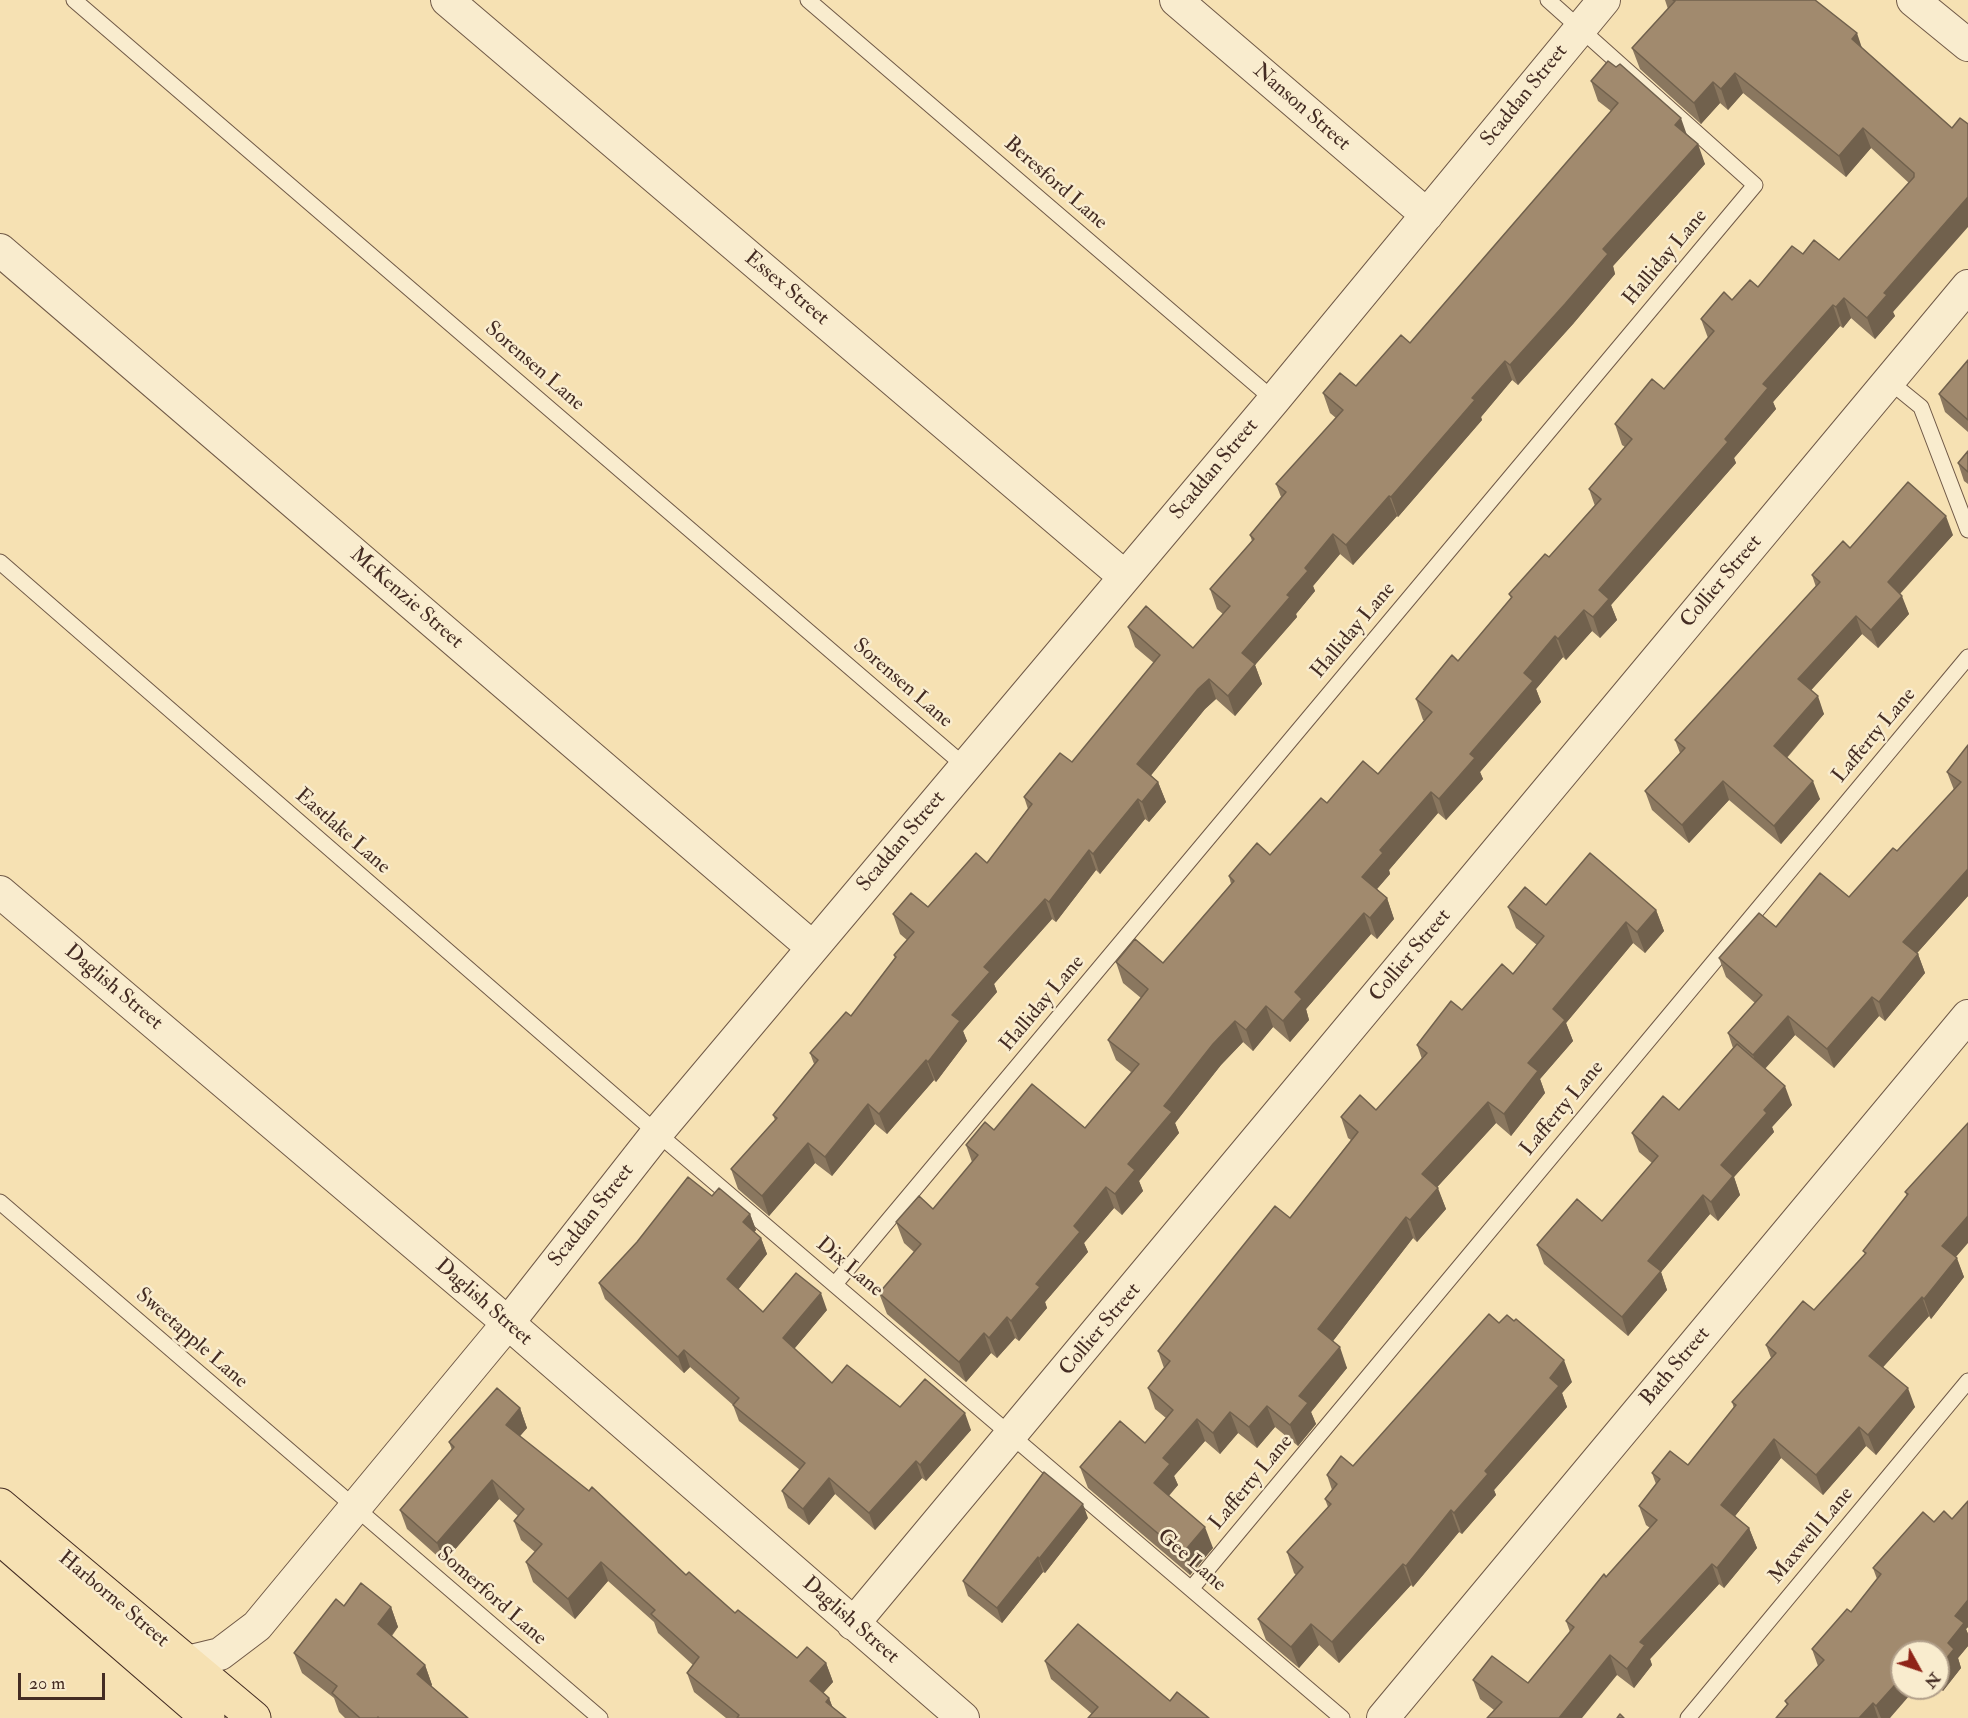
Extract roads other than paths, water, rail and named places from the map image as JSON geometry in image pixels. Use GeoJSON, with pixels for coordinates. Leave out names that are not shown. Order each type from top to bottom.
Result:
{"type":"FeatureCollection","features":[{"type":"Feature","properties":{"kind":"main road","name":"Harborne Street"},"geometry":{"type":"LineString","coordinates":[[0,1505],[254,1718]]}},
{"type":"Feature","properties":{"kind":"main road","name":"Harborne Street"},"geometry":{"type":"LineString","coordinates":[[0,1538],[195,1714]]}},
{"type":"Feature","properties":{"kind":"street","name":"Essex Street"},"geometry":{"type":"LineString","coordinates":[[447,0],[1125,577]]}},
{"type":"Feature","properties":{"kind":"street","name":"Nanson Street"},"geometry":{"type":"LineString","coordinates":[[1176,0],[1427,215]]}},
{"type":"Feature","properties":{"kind":"street","name":"Scaddan Street"},"geometry":{"type":"LineString","coordinates":[[187,1662],[220,1654],[257,1626],[508,1323],[657,1133],[1274,400],[1604,0]]}},
{"type":"Feature","properties":{"kind":"street"},"geometry":{"type":"LineString","coordinates":[[1913,0],[1968,45]]}},
{"type":"Feature","properties":{"kind":"street","name":"McKenzie Street"},"geometry":{"type":"LineString","coordinates":[[0,250],[812,947]]}},
{"type":"Feature","properties":{"kind":"street","name":"Collier Street"},"geometry":{"type":"LineString","coordinates":[[853,1624],[1013,1435],[1968,286]]}},
{"type":"Feature","properties":{"kind":"street","name":"Daglish Street"},"geometry":{"type":"LineString","coordinates":[[0,892],[508,1323],[963,1718]]}},
{"type":"Feature","properties":{"kind":"street","name":"Bath Street"},"geometry":{"type":"LineString","coordinates":[[1383,1718],[1968,1016]]}},
{"type":"Feature","properties":{"kind":"lane","name":"Sorensen Lane"},"geometry":{"type":"LineString","coordinates":[[74,0],[966,767]]}},
{"type":"Feature","properties":{"kind":"lane","name":"Beresford Lane"},"geometry":{"type":"LineString","coordinates":[[808,0],[1274,400]]}},
{"type":"Feature","properties":{"kind":"lane"},"geometry":{"type":"LineString","coordinates":[[1548,0],[1580,27]]}},
{"type":"Feature","properties":{"kind":"lane","name":"Halliday Lane"},"geometry":{"type":"LineString","coordinates":[[835,1284],[1755,185],[1580,27]]}},
{"type":"Feature","properties":{"kind":"lane"},"geometry":{"type":"LineString","coordinates":[[1889,381],[1921,406],[1968,530]]}},
{"type":"Feature","properties":{"kind":"lane","name":"Eastlake Lane"},"geometry":{"type":"LineString","coordinates":[[0,562],[657,1133]]}},
{"type":"Feature","properties":{"kind":"lane","name":"Lafferty Lane"},"geometry":{"type":"LineString","coordinates":[[1191,1589],[1968,657]]}},
{"type":"Feature","properties":{"kind":"lane","name":"Dix Lane"},"geometry":{"type":"LineString","coordinates":[[657,1133],[1013,1435]]}},
{"type":"Feature","properties":{"kind":"lane","name":"Sweetapple Lane"},"geometry":{"type":"LineString","coordinates":[[0,1202],[355,1508]]}},
{"type":"Feature","properties":{"kind":"lane","name":"Maxwell Lane"},"geometry":{"type":"LineString","coordinates":[[1688,1718],[1968,1381]]}},
{"type":"Feature","properties":{"kind":"lane","name":"Gee Lane"},"geometry":{"type":"LineString","coordinates":[[1013,1435],[1342,1718]]}},
{"type":"Feature","properties":{"kind":"lane","name":"Somerford Lane"},"geometry":{"type":"LineString","coordinates":[[355,1508],[600,1718]]}}]}
